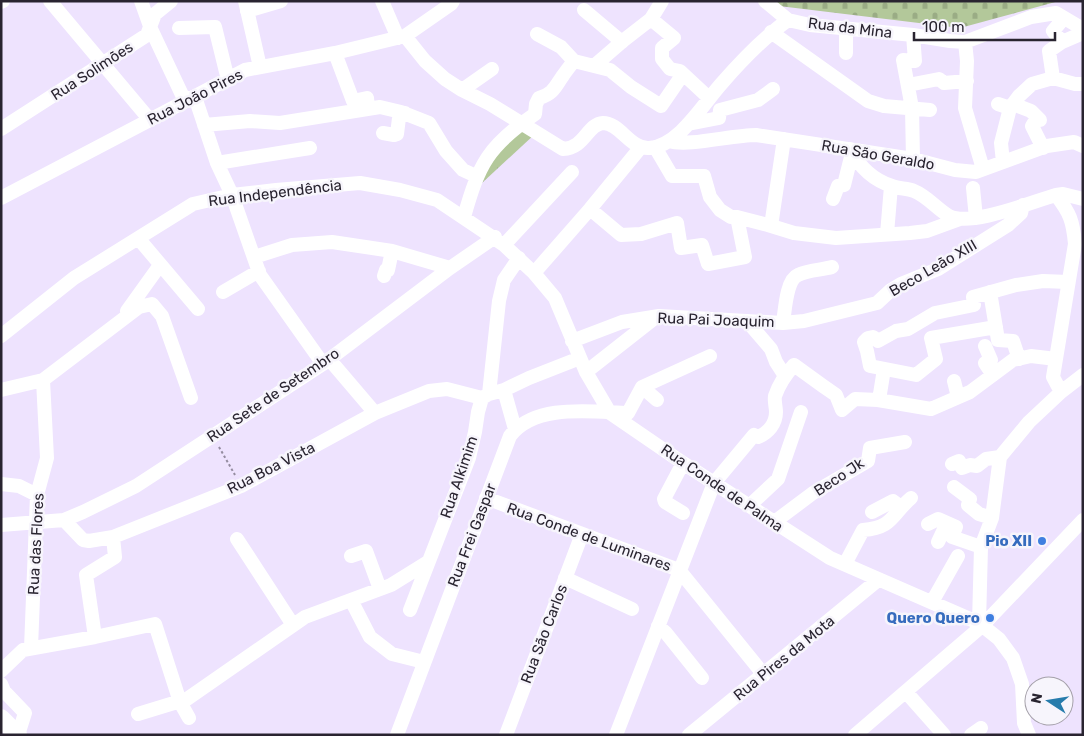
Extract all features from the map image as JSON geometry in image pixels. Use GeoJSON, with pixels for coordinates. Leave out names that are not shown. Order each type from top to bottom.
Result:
{"type":"FeatureCollection","features":[{"type":"Feature","properties":{"kind":"main road"},"geometry":{"type":"LineString","coordinates":[[1,718],[18,735]]}},
{"type":"Feature","properties":{"kind":"street"},"geometry":{"type":"LineString","coordinates":[[50,1],[150,120]]}},
{"type":"Feature","properties":{"kind":"street"},"geometry":{"type":"LineString","coordinates":[[141,1],[151,29],[184,99],[194,97],[259,272],[326,362],[375,413]]}},
{"type":"Feature","properties":{"kind":"street","name":"Rua Solimões"},"geometry":{"type":"LineString","coordinates":[[1,129],[147,35],[151,29],[155,14],[171,1]]}},
{"type":"Feature","properties":{"kind":"street"},"geometry":{"type":"LineString","coordinates":[[260,67],[246,6],[281,1]]}},
{"type":"Feature","properties":{"kind":"street"},"geometry":{"type":"LineString","coordinates":[[382,1],[402,37],[434,70],[462,90],[490,104],[563,149],[580,143],[594,126],[601,123],[609,124],[648,147],[672,176],[704,176],[710,197],[720,210],[731,217],[794,233],[836,238],[927,231],[960,219],[976,218],[1056,194],[1083,199]]}},
{"type":"Feature","properties":{"kind":"street","name":"Rua João Pires"},"geometry":{"type":"LineString","coordinates":[[1,198],[244,70],[335,54],[402,37],[451,4],[452,1]]}},
{"type":"Feature","properties":{"kind":"street"},"geometry":{"type":"LineString","coordinates":[[595,66],[651,19],[662,1]]}},
{"type":"Feature","properties":{"kind":"street"},"geometry":{"type":"LineString","coordinates":[[534,273],[648,147],[669,141],[688,124],[709,98],[771,32],[788,20],[765,1]]}},
{"type":"Feature","properties":{"kind":"street"},"geometry":{"type":"LineString","coordinates":[[584,10],[622,42]]}},
{"type":"Feature","properties":{"kind":"street"},"geometry":{"type":"LineString","coordinates":[[1062,42],[1052,31],[1060,15],[1083,29]]}},
{"type":"Feature","properties":{"kind":"street","name":"Rua da Mina"},"geometry":{"type":"LineString","coordinates":[[788,20],[846,29],[965,42],[1031,17],[1060,15]]}},
{"type":"Feature","properties":{"kind":"street"},"geometry":{"type":"LineString","coordinates":[[651,19],[674,38],[662,48],[662,59],[670,69],[683,74],[709,98]]}},
{"type":"Feature","properties":{"kind":"street"},"geometry":{"type":"LineString","coordinates":[[179,28],[215,27],[228,80]]}},
{"type":"Feature","properties":{"kind":"street"},"geometry":{"type":"LineString","coordinates":[[846,29],[846,53]]}},
{"type":"Feature","properties":{"kind":"street"},"geometry":{"type":"LineString","coordinates":[[771,32],[868,101],[884,106],[930,110]]}},
{"type":"Feature","properties":{"kind":"street"},"geometry":{"type":"LineString","coordinates":[[1053,78],[1048,51],[1062,42],[1083,33]]}},
{"type":"Feature","properties":{"kind":"street"},"geometry":{"type":"LineString","coordinates":[[537,34],[561,47],[574,61],[610,70],[631,87],[661,106],[683,74]]}},
{"type":"Feature","properties":{"kind":"street"},"geometry":{"type":"LineString","coordinates":[[913,35],[915,61],[903,60],[912,108],[913,159]]}},
{"type":"Feature","properties":{"kind":"street"},"geometry":{"type":"LineString","coordinates":[[965,42],[967,61],[965,108],[983,169]]}},
{"type":"Feature","properties":{"kind":"street"},"geometry":{"type":"LineString","coordinates":[[335,54],[353,101],[367,98],[368,108]]}},
{"type":"Feature","properties":{"kind":"street"},"geometry":{"type":"LineString","coordinates":[[464,217],[476,176],[485,159],[498,143],[521,123],[535,114],[539,98],[548,96],[556,88],[574,61]]}},
{"type":"Feature","properties":{"kind":"street"},"geometry":{"type":"LineString","coordinates":[[462,90],[492,69]]}},
{"type":"Feature","properties":{"kind":"street"},"geometry":{"type":"LineString","coordinates":[[1003,162],[1002,143],[1007,106],[1032,84],[1053,78],[1075,84],[1083,84]]}},
{"type":"Feature","properties":{"kind":"street"},"geometry":{"type":"LineString","coordinates":[[908,86],[938,79],[944,83],[966,81]]}},
{"type":"Feature","properties":{"kind":"street"},"geometry":{"type":"LineString","coordinates":[[688,124],[719,118],[720,110],[758,100],[774,89]]}},
{"type":"Feature","properties":{"kind":"street"},"geometry":{"type":"LineString","coordinates":[[1007,106],[1031,111],[1040,120],[1032,126],[1043,148]]}},
{"type":"Feature","properties":{"kind":"street"},"geometry":{"type":"LineString","coordinates":[[204,124],[250,121],[280,123],[380,107],[405,113],[430,123],[457,164],[463,170],[476,176]]}},
{"type":"Feature","properties":{"kind":"street"},"geometry":{"type":"LineString","coordinates":[[383,133],[397,134],[398,118],[405,113]]}},
{"type":"Feature","properties":{"kind":"street","name":"Rua São Geraldo"},"geometry":{"type":"LineString","coordinates":[[669,141],[682,143],[744,135],[784,139],[851,151],[913,159],[954,170],[976,172],[1043,148],[1074,142],[1083,146]]}},
{"type":"Feature","properties":{"kind":"street"},"geometry":{"type":"LineString","coordinates":[[771,226],[784,139]]}},
{"type":"Feature","properties":{"kind":"street"},"geometry":{"type":"LineString","coordinates":[[217,163],[310,148]]}},
{"type":"Feature","properties":{"kind":"street"},"geometry":{"type":"LineString","coordinates":[[851,151],[862,168],[874,178],[891,186],[916,191],[949,216],[960,219]]}},
{"type":"Feature","properties":{"kind":"street"},"geometry":{"type":"LineString","coordinates":[[833,199],[838,186],[844,185],[851,151]]}},
{"type":"Feature","properties":{"kind":"street","name":"Rua Sete de Setembro"},"geometry":{"type":"LineString","coordinates":[[1,525],[64,520],[136,486],[326,362],[450,268],[500,241],[572,172]]}},
{"type":"Feature","properties":{"kind":"street","name":"Rua Independência"},"geometry":{"type":"LineString","coordinates":[[1,336],[74,278],[193,204],[276,190],[360,183],[400,190],[438,200],[500,241],[534,273]]}},
{"type":"Feature","properties":{"kind":"street"},"geometry":{"type":"LineString","coordinates":[[887,234],[891,186]]}},
{"type":"Feature","properties":{"kind":"street"},"geometry":{"type":"LineString","coordinates":[[973,188],[976,218]]}},
{"type":"Feature","properties":{"kind":"street"},"geometry":{"type":"LineString","coordinates":[[1056,194],[1068,210],[1074,228],[1075,244],[1053,377],[1061,392]]}},
{"type":"Feature","properties":{"kind":"street","name":"Beco Leão XIII"},"geometry":{"type":"LineString","coordinates":[[804,321],[877,303],[891,290],[901,284],[938,269],[1008,225],[1021,213],[1028,203]]}},
{"type":"Feature","properties":{"kind":"street"},"geometry":{"type":"LineString","coordinates":[[590,209],[620,235],[642,234],[677,223],[682,248],[702,245],[708,264],[745,257],[736,217]]}},
{"type":"Feature","properties":{"kind":"street"},"geometry":{"type":"LineString","coordinates":[[138,238],[198,309]]}},
{"type":"Feature","properties":{"kind":"street"},"geometry":{"type":"LineString","coordinates":[[254,257],[292,245],[332,242],[392,251],[450,268]]}},
{"type":"Feature","properties":{"kind":"street"},"geometry":{"type":"LineString","coordinates":[[384,276],[386,270],[388,270],[392,251]]}},
{"type":"Feature","properties":{"kind":"street","name":"Rua Alkimim"},"geometry":{"type":"LineString","coordinates":[[410,610],[469,458],[478,412],[486,396],[499,301],[504,280],[519,258]]}},
{"type":"Feature","properties":{"kind":"street"},"geometry":{"type":"LineString","coordinates":[[123,318],[160,265]]}},
{"type":"Feature","properties":{"kind":"street"},"geometry":{"type":"LineString","coordinates":[[783,322],[792,279],[797,275],[832,267]]}},
{"type":"Feature","properties":{"kind":"street"},"geometry":{"type":"LineString","coordinates":[[223,292],[259,272]]}},
{"type":"Feature","properties":{"kind":"street","name":"Rua Conde de Palma"},"geometry":{"type":"LineString","coordinates":[[534,273],[554,298],[586,372],[610,413],[683,463],[830,558],[980,624],[999,640],[1013,658],[1022,684],[1024,722],[1029,735]]}},
{"type":"Feature","properties":{"kind":"street"},"geometry":{"type":"LineString","coordinates":[[996,327],[931,338],[936,359],[916,375],[870,366],[864,342],[868,338],[874,337],[878,341],[896,331],[908,329],[935,313],[974,305],[973,297],[990,292],[1043,281],[1068,282]]}},
{"type":"Feature","properties":{"kind":"street"},"geometry":{"type":"LineString","coordinates":[[990,292],[998,340],[1013,341],[1019,359]]}},
{"type":"Feature","properties":{"kind":"street"},"geometry":{"type":"LineString","coordinates":[[3,386],[43,380],[138,307],[152,304],[162,316],[191,398]]}},
{"type":"Feature","properties":{"kind":"street"},"geometry":{"type":"LineString","coordinates":[[586,372],[659,316]]}},
{"type":"Feature","properties":{"kind":"street","name":"Rua Pai Joaquim"},"geometry":{"type":"LineString","coordinates":[[572,340],[622,322],[659,316],[747,321],[804,321]]}},
{"type":"Feature","properties":{"kind":"street"},"geometry":{"type":"LineString","coordinates":[[747,321],[770,349],[784,376]]}},
{"type":"Feature","properties":{"kind":"street"},"geometry":{"type":"LineString","coordinates":[[985,346],[991,360],[985,364],[993,375]]}},
{"type":"Feature","properties":{"kind":"street"},"geometry":{"type":"LineString","coordinates":[[504,390],[515,429],[536,418],[564,411],[628,413],[642,387],[710,356]]}},
{"type":"Feature","properties":{"kind":"street"},"geometry":{"type":"LineString","coordinates":[[616,735],[714,483],[754,435],[758,437],[763,435],[771,427],[775,421],[776,412],[774,398],[784,376],[794,365],[836,394],[842,410],[855,400],[879,400],[931,409],[970,392],[1013,360],[1031,356],[1056,359]]}},
{"type":"Feature","properties":{"kind":"street"},"geometry":{"type":"LineString","coordinates":[[486,396],[580,358]]}},
{"type":"Feature","properties":{"kind":"street"},"geometry":{"type":"LineString","coordinates":[[879,400],[884,369]]}},
{"type":"Feature","properties":{"kind":"street"},"geometry":{"type":"LineString","coordinates":[[980,624],[981,547],[992,518],[1000,457],[1029,422],[1061,392],[1083,375]]}},
{"type":"Feature","properties":{"kind":"street","name":"Rua das Flores"},"geometry":{"type":"LineString","coordinates":[[31,648],[37,495],[47,458],[43,380]]}},
{"type":"Feature","properties":{"kind":"street"},"geometry":{"type":"LineString","coordinates":[[954,381],[958,397]]}},
{"type":"Feature","properties":{"kind":"street"},"geometry":{"type":"LineString","coordinates":[[642,387],[657,400]]}},
{"type":"Feature","properties":{"kind":"street","name":"Rua Boa Vista"},"geometry":{"type":"LineString","coordinates":[[64,520],[83,540],[89,541],[113,537],[241,486],[375,413],[429,391],[446,389],[486,396]]}},
{"type":"Feature","properties":{"kind":"street"},"geometry":{"type":"LineString","coordinates":[[749,506],[778,479],[801,412]]}},
{"type":"Feature","properties":{"kind":"street","name":"Rua Frei Gaspar"},"geometry":{"type":"LineString","coordinates":[[397,735],[486,498],[510,436],[515,429]]}},
{"type":"Feature","properties":{"kind":"street","name":"Beco Jk"},"geometry":{"type":"LineString","coordinates":[[773,522],[813,493],[868,461],[870,448],[905,442]]}},
{"type":"Feature","properties":{"kind":"street"},"geometry":{"type":"LineString","coordinates":[[952,464],[959,461],[962,468],[970,465],[977,466],[986,459],[1000,457]]}},
{"type":"Feature","properties":{"kind":"street"},"geometry":{"type":"LineString","coordinates":[[683,463],[664,499],[683,513]]}},
{"type":"Feature","properties":{"kind":"street"},"geometry":{"type":"LineString","coordinates":[[1,484],[20,486],[37,495]]}},
{"type":"Feature","properties":{"kind":"street"},"geometry":{"type":"LineString","coordinates":[[954,487],[970,499],[968,505],[980,514],[992,518]]}},
{"type":"Feature","properties":{"kind":"street","name":"Rua Conde de Luminares"},"geometry":{"type":"LineString","coordinates":[[486,498],[679,570],[764,675]]}},
{"type":"Feature","properties":{"kind":"street"},"geometry":{"type":"LineString","coordinates":[[844,564],[862,530],[877,529],[893,518],[906,502],[893,501],[872,512]]}},
{"type":"Feature","properties":{"kind":"street"},"geometry":{"type":"LineString","coordinates":[[928,524],[938,519],[956,527],[952,537],[981,547]]}},
{"type":"Feature","properties":{"kind":"street"},"geometry":{"type":"LineString","coordinates":[[855,735],[906,692],[980,624],[1083,520]]}},
{"type":"Feature","properties":{"kind":"street"},"geometry":{"type":"LineString","coordinates":[[938,542],[947,523]]}},
{"type":"Feature","properties":{"kind":"street","name":"Rua São Carlos"},"geometry":{"type":"LineString","coordinates":[[506,735],[582,534]]}},
{"type":"Feature","properties":{"kind":"street"},"geometry":{"type":"LineString","coordinates":[[96,637],[86,575],[114,557],[113,537]]}},
{"type":"Feature","properties":{"kind":"street"},"geometry":{"type":"LineString","coordinates":[[237,539],[293,626]]}},
{"type":"Feature","properties":{"kind":"street"},"geometry":{"type":"LineString","coordinates":[[351,556],[366,550],[380,589]]}},
{"type":"Feature","properties":{"kind":"street"},"geometry":{"type":"LineString","coordinates":[[932,602],[958,556]]}},
{"type":"Feature","properties":{"kind":"street"},"geometry":{"type":"LineString","coordinates":[[138,714],[186,699],[305,617],[380,589],[428,562]]}},
{"type":"Feature","properties":{"kind":"street"},"geometry":{"type":"LineString","coordinates":[[565,578],[632,609]]}},
{"type":"Feature","properties":{"kind":"street","name":"Rua Pires da Mota"},"geometry":{"type":"LineString","coordinates":[[689,735],[878,580]]}},
{"type":"Feature","properties":{"kind":"street"},"geometry":{"type":"LineString","coordinates":[[351,600],[370,637],[392,654],[424,662]]}},
{"type":"Feature","properties":{"kind":"street"},"geometry":{"type":"LineString","coordinates":[[1,671],[23,650],[155,624],[180,702],[189,718]]}},
{"type":"Feature","properties":{"kind":"street"},"geometry":{"type":"LineString","coordinates":[[658,626],[666,633],[702,678]]}},
{"type":"Feature","properties":{"kind":"street"},"geometry":{"type":"LineString","coordinates":[[1,684],[7,701],[25,713],[18,735]]}},
{"type":"Feature","properties":{"kind":"street"},"geometry":{"type":"LineString","coordinates":[[906,692],[944,735]]}},
{"type":"Feature","properties":{"kind":"path"},"geometry":{"type":"LineString","coordinates":[[213,436],[241,486]]}},
{"type":"Feature","properties":{"kind":"green space"},"geometry":{"type":"Polygon","coordinates":[[[774,1],[1059,1],[960,28],[779,6],[774,1]]]}},
{"type":"Feature","properties":{"kind":"green space"},"geometry":{"type":"Polygon","coordinates":[[[525,127],[535,134],[482,183],[484,171],[501,146],[525,127]]]}},
{"type":"Feature","properties":{"kind":"place","name":"Pio XII"},"geometry":{"type":"Point","coordinates":[1042,541]}},
{"type":"Feature","properties":{"kind":"place","name":"Quero Quero"},"geometry":{"type":"Point","coordinates":[990,618]}}]}
